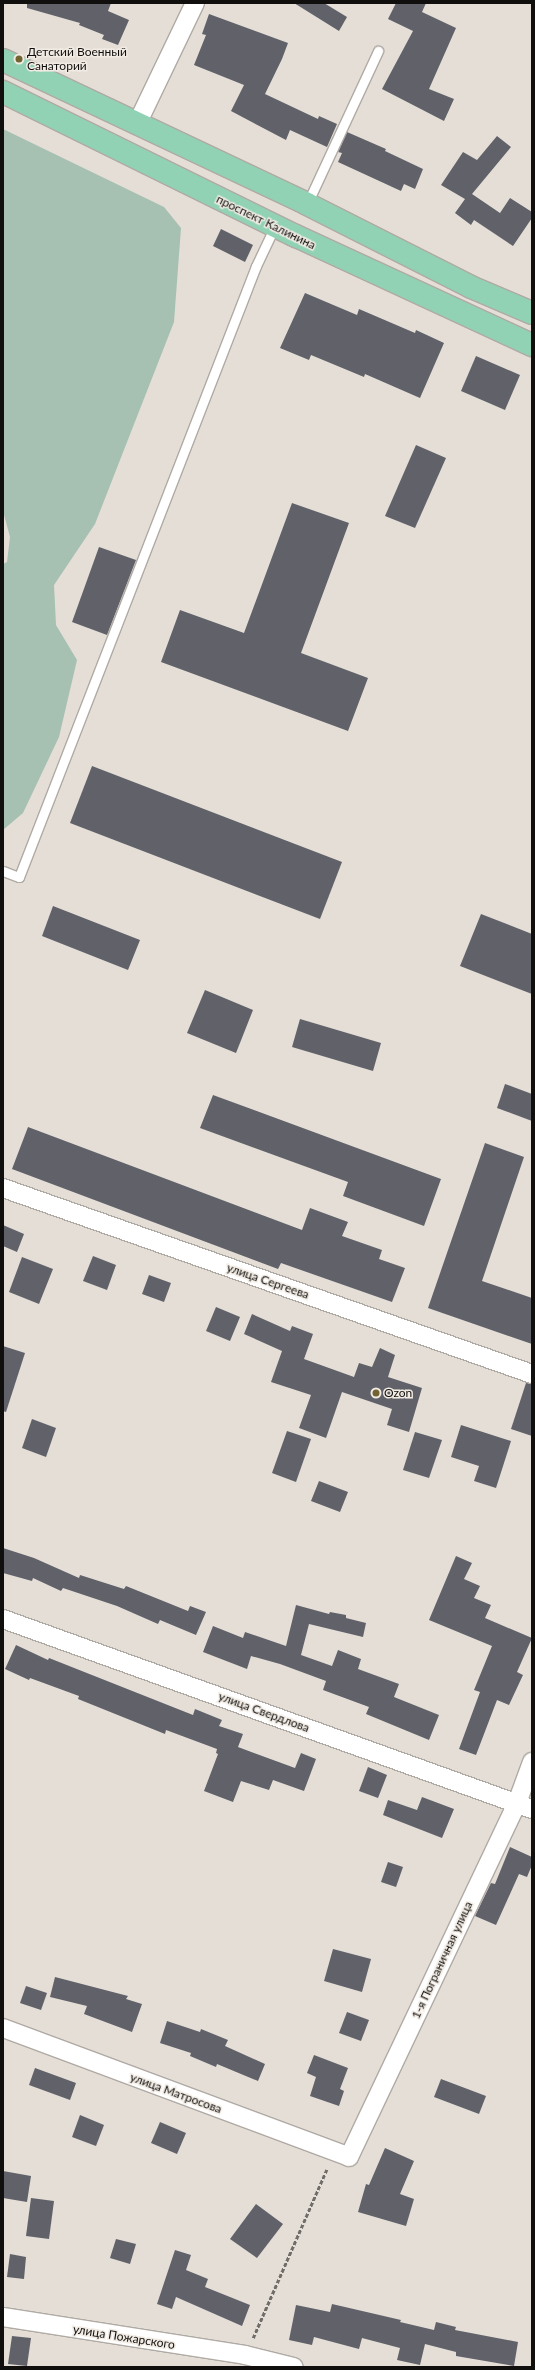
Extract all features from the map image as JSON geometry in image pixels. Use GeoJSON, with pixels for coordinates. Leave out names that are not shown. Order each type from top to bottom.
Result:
{"type":"FeatureCollection","features":[{"type":"Feature","properties":{"kind":"main road"},"geometry":{"type":"LineString","coordinates":[[3,60],[307,204],[472,287],[532,313]]}},
{"type":"Feature","properties":{"kind":"main road","name":"проспект Калинина"},"geometry":{"type":"LineString","coordinates":[[3,92],[275,226],[532,345]]}},
{"type":"Feature","properties":{"kind":"street"},"geometry":{"type":"LineString","coordinates":[[137,124],[195,3]]}},
{"type":"Feature","properties":{"kind":"street","name":"улица Сергеева"},"geometry":{"type":"LineString","coordinates":[[3,1188],[532,1374]]}},
{"type":"Feature","properties":{"kind":"street","name":"улица Свердлова"},"geometry":{"type":"LineString","coordinates":[[3,1619],[524,1806]]}},
{"type":"Feature","properties":{"kind":"street","name":"1-я Пограничная улица"},"geometry":{"type":"LineString","coordinates":[[342,2154],[524,1806],[532,1762]]}},
{"type":"Feature","properties":{"kind":"street","name":"улица Матросова"},"geometry":{"type":"LineString","coordinates":[[3,2028],[342,2154]]}},
{"type":"Feature","properties":{"kind":"street","name":"улица Пожарского"},"geometry":{"type":"LineString","coordinates":[[3,2317],[245,2355],[294,2367]]}},
{"type":"Feature","properties":{"kind":"lane"},"geometry":{"type":"LineString","coordinates":[[307,204],[378,51]]}},
{"type":"Feature","properties":{"kind":"lane"},"geometry":{"type":"LineString","coordinates":[[3,871],[19,877],[256,266],[275,226]]}},
{"type":"Feature","properties":{"kind":"path"},"geometry":{"type":"LineString","coordinates":[[245,2355],[342,2154]]}},
{"type":"Feature","properties":{"kind":"green space"},"geometry":{"type":"Polygon","coordinates":[[[3,129],[164,207],[181,228],[174,322],[95,524],[54,585],[56,625],[77,660],[59,737],[23,813],[3,830],[3,564],[7,562],[10,537],[3,511],[3,129]]]}},
{"type":"Feature","properties":{"kind":"building"},"geometry":{"type":"Polygon","coordinates":[[[27,3],[111,3],[108,11],[129,20],[118,45],[102,39],[104,35],[79,25],[80,23],[27,8],[27,3]]]}},
{"type":"Feature","properties":{"kind":"building"},"geometry":{"type":"Polygon","coordinates":[[[294,3],[324,3],[347,17],[339,31],[294,3]]]}},
{"type":"Feature","properties":{"kind":"building"},"geometry":{"type":"Polygon","coordinates":[[[396,3],[426,3],[422,12],[456,28],[429,89],[454,99],[444,121],[382,89],[413,31],[388,19],[396,3]]]}},
{"type":"Feature","properties":{"kind":"building"},"geometry":{"type":"Polygon","coordinates":[[[209,14],[288,43],[265,94],[318,119],[319,116],[337,124],[327,147],[290,130],[286,140],[231,111],[244,85],[194,65],[206,35],[202,34],[209,14]]]}},
{"type":"Feature","properties":{"kind":"building"},"geometry":{"type":"Polygon","coordinates":[[[347,132],[386,149],[385,151],[423,169],[415,189],[404,184],[401,191],[338,162],[342,153],[338,152],[347,132]]]}},
{"type":"Feature","properties":{"kind":"building"},"geometry":{"type":"Polygon","coordinates":[[[497,136],[511,147],[472,194],[500,213],[510,198],[532,212],[532,218],[513,246],[474,220],[471,225],[455,213],[465,199],[441,185],[463,152],[477,160],[497,136]]]}},
{"type":"Feature","properties":{"kind":"building"},"geometry":{"type":"Polygon","coordinates":[[[221,229],[253,245],[245,262],[213,246],[221,229]]]}},
{"type":"Feature","properties":{"kind":"building"},"geometry":{"type":"Polygon","coordinates":[[[305,293],[357,315],[359,309],[415,333],[416,330],[444,343],[420,398],[365,374],[364,377],[311,355],[309,360],[280,348],[305,293]]]}},
{"type":"Feature","properties":{"kind":"building"},"geometry":{"type":"Polygon","coordinates":[[[476,356],[520,375],[505,410],[461,391],[476,356]]]}},
{"type":"Feature","properties":{"kind":"building"},"geometry":{"type":"Polygon","coordinates":[[[416,445],[446,458],[415,528],[385,516],[416,445]]]}},
{"type":"Feature","properties":{"kind":"building"},"geometry":{"type":"Polygon","coordinates":[[[292,503],[349,523],[301,653],[368,678],[348,731],[161,662],[180,610],[244,633],[292,503]]]}},
{"type":"Feature","properties":{"kind":"building"},"geometry":{"type":"Polygon","coordinates":[[[99,547],[136,560],[107,635],[72,622],[99,547]]]}},
{"type":"Feature","properties":{"kind":"building"},"geometry":{"type":"Polygon","coordinates":[[[92,766],[342,862],[320,919],[70,823],[92,766]]]}},
{"type":"Feature","properties":{"kind":"building"},"geometry":{"type":"Polygon","coordinates":[[[53,906],[140,940],[128,970],[42,936],[53,906]]]}},
{"type":"Feature","properties":{"kind":"building"},"geometry":{"type":"Polygon","coordinates":[[[481,914],[532,934],[532,994],[460,966],[481,914]]]}},
{"type":"Feature","properties":{"kind":"building"},"geometry":{"type":"Polygon","coordinates":[[[205,990],[253,1010],[236,1053],[187,1033],[205,990]]]}},
{"type":"Feature","properties":{"kind":"building"},"geometry":{"type":"Polygon","coordinates":[[[300,1019],[381,1043],[373,1071],[292,1047],[300,1019]]]}},
{"type":"Feature","properties":{"kind":"building"},"geometry":{"type":"Polygon","coordinates":[[[505,1084],[532,1094],[532,1121],[497,1108],[505,1084]]]}},
{"type":"Feature","properties":{"kind":"building"},"geometry":{"type":"Polygon","coordinates":[[[213,1095],[441,1179],[424,1226],[343,1196],[348,1182],[200,1128],[213,1095]]]}},
{"type":"Feature","properties":{"kind":"building"},"geometry":{"type":"Polygon","coordinates":[[[28,1127],[302,1230],[310,1208],[348,1222],[342,1236],[382,1250],[379,1259],[405,1268],[392,1302],[281,1263],[278,1269],[12,1169],[28,1127]]]}},
{"type":"Feature","properties":{"kind":"building"},"geometry":{"type":"Polygon","coordinates":[[[485,1143],[524,1157],[482,1281],[532,1298],[532,1344],[428,1308],[485,1143]]]}},
{"type":"Feature","properties":{"kind":"building"},"geometry":{"type":"Polygon","coordinates":[[[3,1225],[24,1234],[17,1252],[3,1246],[3,1225]]]}},
{"type":"Feature","properties":{"kind":"building"},"geometry":{"type":"Polygon","coordinates":[[[93,1256],[116,1265],[107,1290],[83,1281],[93,1256]]]}},
{"type":"Feature","properties":{"kind":"building"},"geometry":{"type":"Polygon","coordinates":[[[22,1257],[53,1269],[39,1304],[9,1292],[22,1257]]]}},
{"type":"Feature","properties":{"kind":"building"},"geometry":{"type":"Polygon","coordinates":[[[149,1275],[171,1283],[164,1302],[142,1294],[149,1275]]]}},
{"type":"Feature","properties":{"kind":"building"},"geometry":{"type":"Polygon","coordinates":[[[216,1307],[240,1317],[230,1341],[206,1331],[216,1307]]]}},
{"type":"Feature","properties":{"kind":"building"},"geometry":{"type":"Polygon","coordinates":[[[252,1314],[290,1331],[292,1326],[313,1334],[304,1359],[354,1377],[359,1363],[372,1367],[380,1348],[395,1355],[388,1377],[422,1388],[409,1432],[387,1425],[392,1409],[342,1392],[326,1438],[299,1428],[311,1395],[271,1382],[282,1351],[244,1334],[252,1314]]]}},
{"type":"Feature","properties":{"kind":"building"},"geometry":{"type":"Polygon","coordinates":[[[3,1346],[25,1353],[6,1412],[3,1411],[3,1346]]]}},
{"type":"Feature","properties":{"kind":"building"},"geometry":{"type":"Polygon","coordinates":[[[526,1383],[532,1384],[532,1436],[511,1429],[526,1383]]]}},
{"type":"Feature","properties":{"kind":"building"},"geometry":{"type":"Polygon","coordinates":[[[32,1419],[56,1428],[46,1457],[22,1448],[32,1419]]]}},
{"type":"Feature","properties":{"kind":"building"},"geometry":{"type":"Polygon","coordinates":[[[461,1425],[511,1441],[496,1488],[474,1481],[479,1466],[451,1457],[461,1425]]]}},
{"type":"Feature","properties":{"kind":"building"},"geometry":{"type":"Polygon","coordinates":[[[287,1431],[311,1439],[296,1482],[272,1473],[287,1431]]]}},
{"type":"Feature","properties":{"kind":"building"},"geometry":{"type":"Polygon","coordinates":[[[415,1432],[442,1440],[429,1478],[403,1470],[415,1432]]]}},
{"type":"Feature","properties":{"kind":"building"},"geometry":{"type":"Polygon","coordinates":[[[319,1481],[348,1492],[340,1512],[311,1501],[319,1481]]]}},
{"type":"Feature","properties":{"kind":"building"},"geometry":{"type":"Polygon","coordinates":[[[3,1548],[34,1558],[79,1578],[80,1575],[124,1589],[126,1586],[188,1611],[190,1606],[206,1612],[196,1635],[160,1620],[158,1624],[117,1606],[63,1588],[61,1591],[33,1578],[32,1581],[3,1573],[3,1548]]]}},
{"type":"Feature","properties":{"kind":"building"},"geometry":{"type":"Polygon","coordinates":[[[456,1556],[472,1563],[464,1579],[480,1586],[474,1598],[491,1605],[485,1618],[532,1638],[517,1672],[523,1675],[509,1705],[497,1700],[476,1755],[459,1749],[480,1692],[474,1690],[492,1646],[429,1620],[456,1556]]]}},
{"type":"Feature","properties":{"kind":"building"},"geometry":{"type":"Polygon","coordinates":[[[296,1605],[329,1614],[330,1612],[346,1615],[346,1618],[366,1623],[363,1637],[309,1624],[301,1655],[332,1666],[338,1650],[361,1659],[358,1669],[399,1684],[394,1697],[439,1715],[429,1740],[366,1714],[369,1707],[323,1690],[326,1681],[280,1664],[251,1656],[247,1669],[203,1652],[213,1626],[243,1638],[245,1632],[286,1646],[296,1605]]]}},
{"type":"Feature","properties":{"kind":"building"},"geometry":{"type":"Polygon","coordinates":[[[16,1645],[48,1660],[49,1658],[193,1715],[195,1709],[222,1720],[219,1726],[243,1734],[238,1747],[295,1768],[301,1753],[316,1759],[304,1791],[273,1780],[269,1790],[241,1781],[233,1802],[204,1791],[218,1754],[216,1753],[217,1749],[166,1730],[165,1734],[78,1699],[79,1696],[30,1678],[29,1680],[5,1669],[16,1645]]]}},
{"type":"Feature","properties":{"kind":"building"},"geometry":{"type":"Polygon","coordinates":[[[368,1767],[387,1775],[378,1798],[359,1791],[368,1767]]]}},
{"type":"Feature","properties":{"kind":"building"},"geometry":{"type":"Polygon","coordinates":[[[422,1797],[454,1809],[442,1838],[383,1815],[388,1800],[417,1810],[422,1797]]]}},
{"type":"Feature","properties":{"kind":"building"},"geometry":{"type":"Polygon","coordinates":[[[510,1847],[532,1857],[532,1865],[527,1877],[519,1874],[496,1925],[475,1916],[491,1883],[495,1884],[510,1847]]]}},
{"type":"Feature","properties":{"kind":"building"},"geometry":{"type":"Polygon","coordinates":[[[388,1862],[403,1867],[396,1887],[381,1882],[388,1862]]]}},
{"type":"Feature","properties":{"kind":"building"},"geometry":{"type":"Polygon","coordinates":[[[333,1949],[371,1959],[362,1992],[324,1981],[333,1949]]]}},
{"type":"Feature","properties":{"kind":"building"},"geometry":{"type":"Polygon","coordinates":[[[55,1977],[128,1996],[126,1999],[142,2004],[132,2032],[84,2014],[87,2006],[50,1997],[55,1977]]]}},
{"type":"Feature","properties":{"kind":"building"},"geometry":{"type":"Polygon","coordinates":[[[26,1986],[47,1993],[41,2010],[20,2003],[26,1986]]]}},
{"type":"Feature","properties":{"kind":"building"},"geometry":{"type":"Polygon","coordinates":[[[347,2012],[369,2020],[361,2041],[339,2033],[347,2012]]]}},
{"type":"Feature","properties":{"kind":"building"},"geometry":{"type":"Polygon","coordinates":[[[167,2021],[200,2032],[201,2029],[228,2040],[225,2046],[265,2064],[258,2081],[217,2064],[216,2067],[190,2056],[191,2053],[160,2043],[167,2021]]]}},
{"type":"Feature","properties":{"kind":"building"},"geometry":{"type":"Polygon","coordinates":[[[314,2055],[348,2068],[340,2089],[344,2091],[339,2106],[310,2096],[316,2077],[307,2073],[314,2055]]]}},
{"type":"Feature","properties":{"kind":"building"},"geometry":{"type":"Polygon","coordinates":[[[35,2068],[76,2083],[70,2100],[29,2085],[35,2068]]]}},
{"type":"Feature","properties":{"kind":"building"},"geometry":{"type":"Polygon","coordinates":[[[441,2079],[486,2096],[479,2114],[434,2097],[441,2079]]]}},
{"type":"Feature","properties":{"kind":"building"},"geometry":{"type":"Polygon","coordinates":[[[80,2115],[104,2125],[96,2146],[72,2137],[80,2115]]]}},
{"type":"Feature","properties":{"kind":"building"},"geometry":{"type":"Polygon","coordinates":[[[160,2122],[186,2133],[177,2154],[151,2143],[160,2122]]]}},
{"type":"Feature","properties":{"kind":"building"},"geometry":{"type":"Polygon","coordinates":[[[385,2148],[414,2161],[400,2194],[414,2199],[406,2226],[358,2212],[366,2184],[369,2185],[385,2148]]]}},
{"type":"Feature","properties":{"kind":"building"},"geometry":{"type":"Polygon","coordinates":[[[3,2171],[31,2176],[27,2202],[3,2198],[3,2171]]]}},
{"type":"Feature","properties":{"kind":"building"},"geometry":{"type":"Polygon","coordinates":[[[31,2198],[54,2201],[49,2239],[26,2236],[31,2198]]]}},
{"type":"Feature","properties":{"kind":"building"},"geometry":{"type":"Polygon","coordinates":[[[256,2204],[283,2224],[257,2258],[230,2239],[256,2204]]]}},
{"type":"Feature","properties":{"kind":"building"},"geometry":{"type":"Polygon","coordinates":[[[116,2239],[136,2244],[130,2264],[110,2258],[116,2239]]]}},
{"type":"Feature","properties":{"kind":"building"},"geometry":{"type":"Polygon","coordinates":[[[175,2250],[191,2255],[186,2270],[208,2279],[205,2287],[250,2305],[242,2326],[176,2297],[172,2309],[157,2304],[175,2250]]]}},
{"type":"Feature","properties":{"kind":"building"},"geometry":{"type":"Polygon","coordinates":[[[10,2254],[26,2257],[24,2279],[7,2277],[10,2254]]]}},
{"type":"Feature","properties":{"kind":"building"},"geometry":{"type":"Polygon","coordinates":[[[332,2304],[401,2320],[400,2322],[434,2330],[436,2322],[456,2327],[455,2330],[518,2342],[514,2366],[456,2356],[456,2352],[425,2344],[420,2365],[397,2360],[400,2348],[362,2338],[359,2349],[314,2337],[312,2345],[289,2340],[296,2305],[330,2312],[332,2304]]]}},
{"type":"Feature","properties":{"kind":"building"},"geometry":{"type":"Polygon","coordinates":[[[12,2336],[31,2338],[27,2366],[8,2364],[12,2336]]]}},
{"type":"Feature","properties":{"kind":"place","name":"Детский Военный Санаторий"},"geometry":{"type":"Point","coordinates":[19,59]}},
{"type":"Feature","properties":{"kind":"place","name":"Ozon"},"geometry":{"type":"Point","coordinates":[376,1393]}}]}
